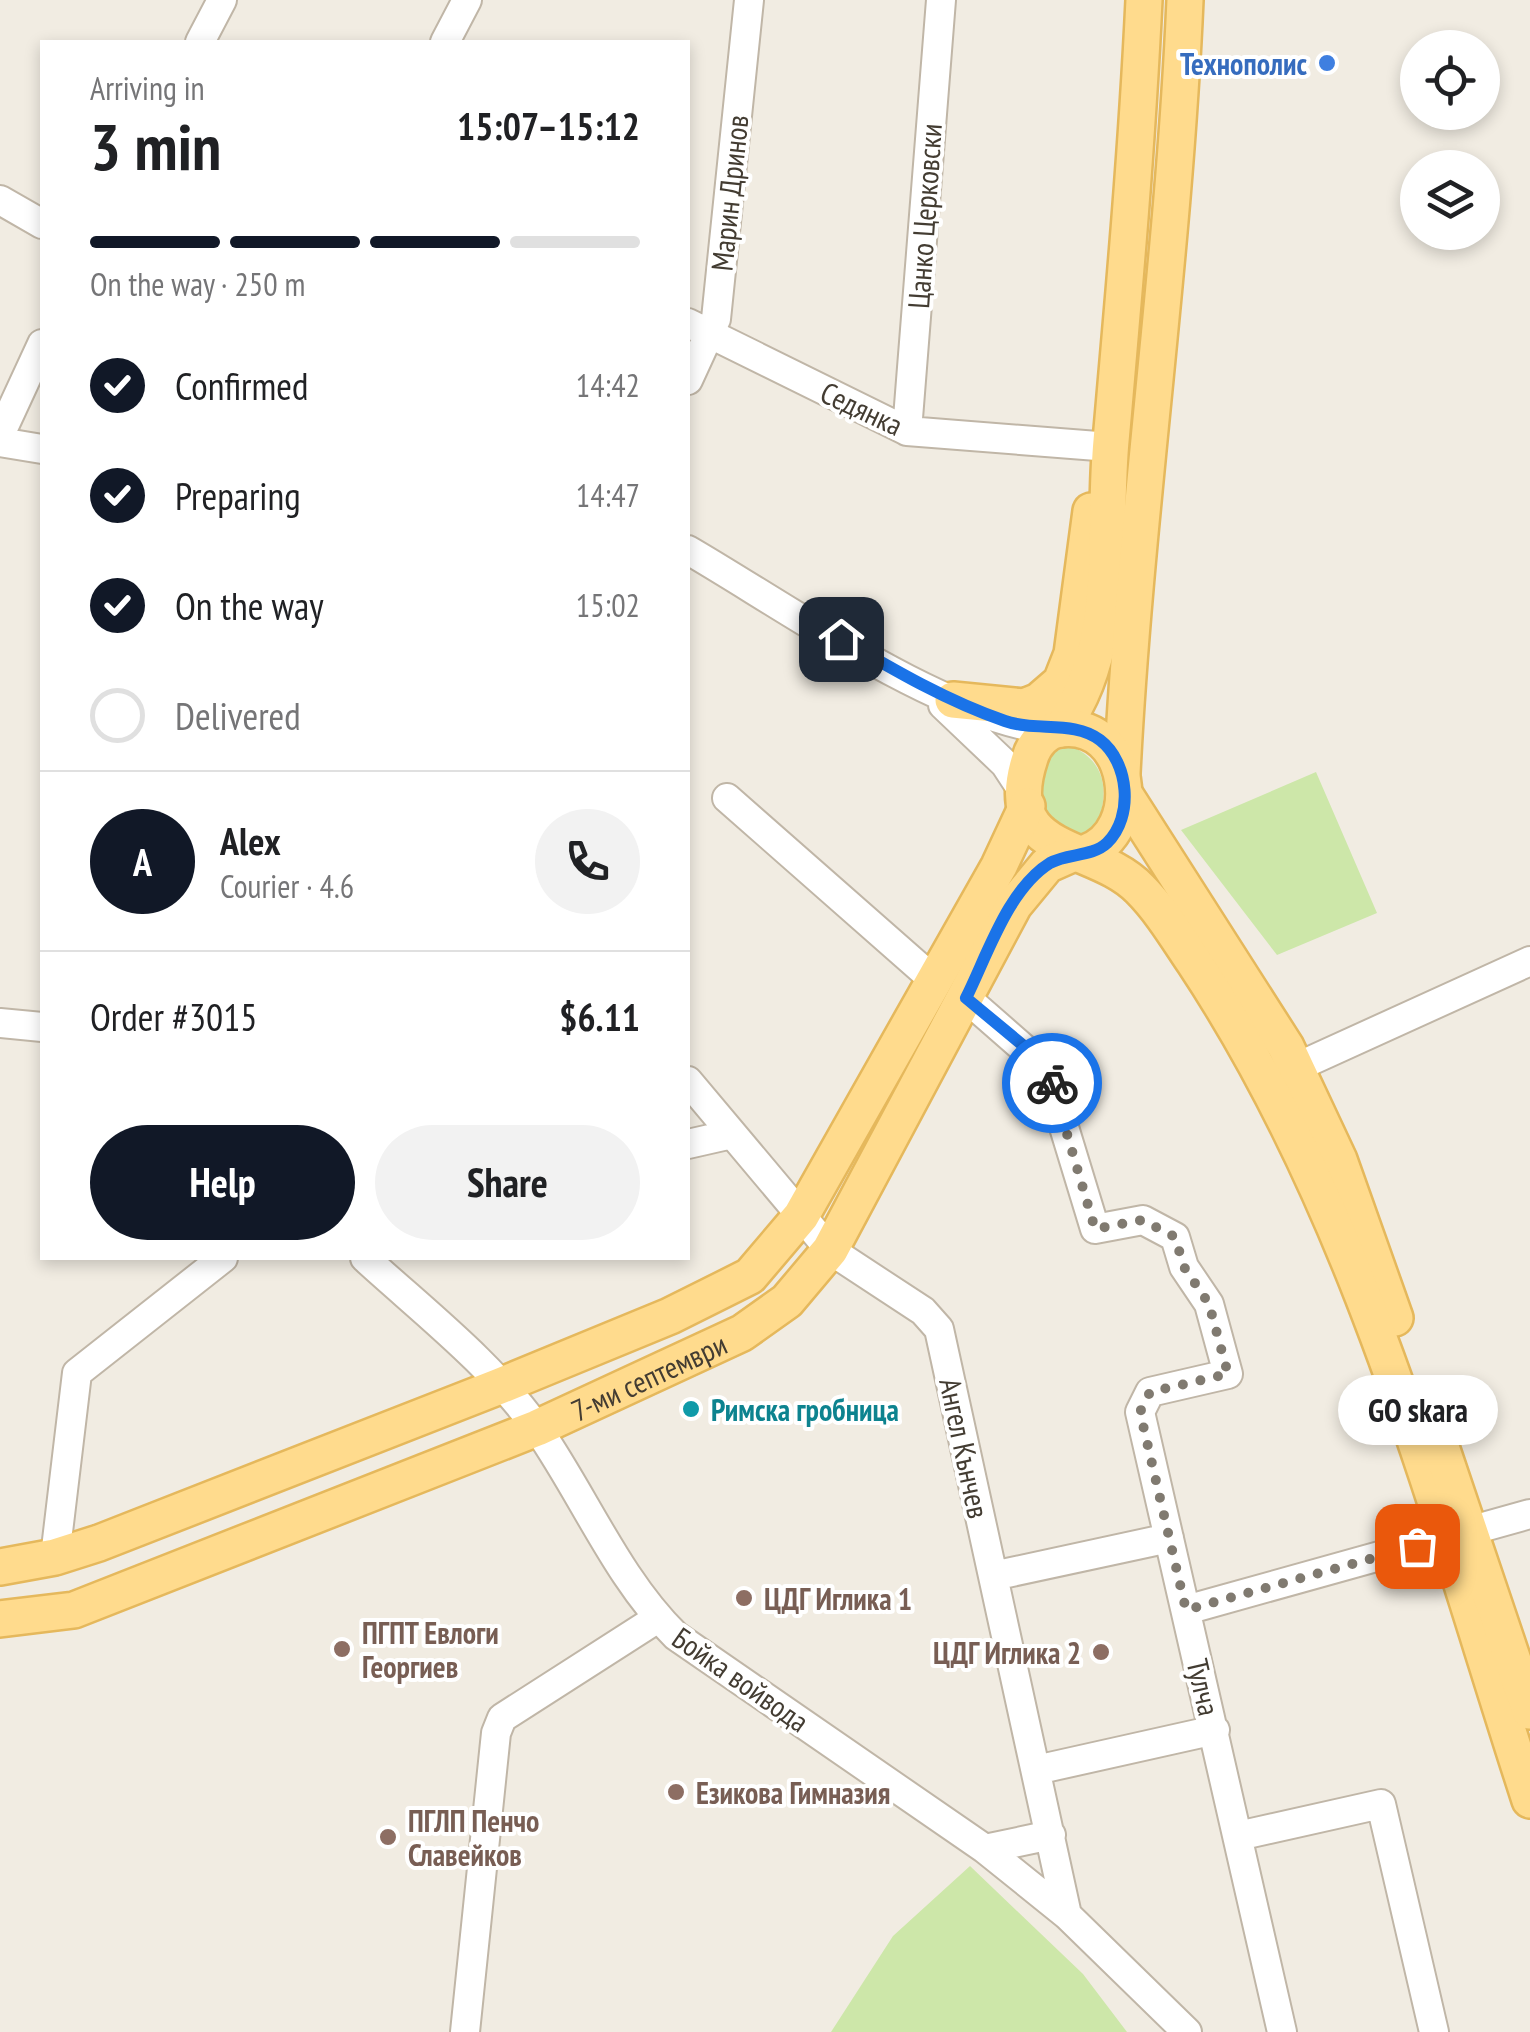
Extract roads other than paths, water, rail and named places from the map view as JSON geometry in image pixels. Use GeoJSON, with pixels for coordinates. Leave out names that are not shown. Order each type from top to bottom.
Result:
{"type":"FeatureCollection","features":[{"type":"Feature","properties":{"kind":"main road"},"geometry":{"type":"LineString","coordinates":[[1144,0],[1138,121],[1110,448],[1101,632],[1090,678],[1058,729],[1032,751],[1026,801],[1032,821],[1047,841],[1140,888],[1222,1005],[1284,1113],[1530,1711]]}},
{"type":"Feature","properties":{"kind":"main road"},"geometry":{"type":"LineString","coordinates":[[1079,854],[1106,844],[1114,833],[1123,785],[1126,672],[1178,124],[1185,0]]}},
{"type":"Feature","properties":{"kind":"main road"},"geometry":{"type":"LineString","coordinates":[[1138,121],[1178,124]]}},
{"type":"Feature","properties":{"kind":"main road"},"geometry":{"type":"LineString","coordinates":[[952,700],[1024,707],[1039,701],[1061,682],[1072,654],[1084,544],[1110,448]]}},
{"type":"Feature","properties":{"kind":"main road"},"geometry":{"type":"LineString","coordinates":[[1058,729],[1089,732],[1110,749],[1123,785],[1297,1067],[1355,1204],[1458,1534],[1530,1800]]}},
{"type":"Feature","properties":{"kind":"main road","name":"7-ми септември"},"geometry":{"type":"LineString","coordinates":[[0,1567],[55,1557],[500,1386],[750,1276],[801,1216],[934,981],[1026,801]]}},
{"type":"Feature","properties":{"kind":"main road","name":"7-ми септември"},"geometry":{"type":"LineString","coordinates":[[0,1618],[74,1610],[537,1428],[742,1333],[787,1301],[830,1250],[1028,884],[1047,865],[1079,854]]}},
{"type":"Feature","properties":{"kind":"main road"},"geometry":{"type":"LineString","coordinates":[[1222,1005],[1272,1054],[1297,1067]]}},
{"type":"Feature","properties":{"kind":"main road"},"geometry":{"type":"LineString","coordinates":[[1284,1113],[1287,1082],[1297,1067]]}},
{"type":"Feature","properties":{"kind":"street"},"geometry":{"type":"LineString","coordinates":[[201,40],[222,0]]}},
{"type":"Feature","properties":{"kind":"street"},"geometry":{"type":"LineString","coordinates":[[446,40],[467,0]]}},
{"type":"Feature","properties":{"kind":"street","name":"Марин Дринов"},"geometry":{"type":"LineString","coordinates":[[690,372],[700,329],[750,0]]}},
{"type":"Feature","properties":{"kind":"street","name":"Цанко Церковски"},"geometry":{"type":"LineString","coordinates":[[907,432],[940,0]]}},
{"type":"Feature","properties":{"kind":"street"},"geometry":{"type":"LineString","coordinates":[[0,200],[40,223]]}},
{"type":"Feature","properties":{"kind":"street","name":"Седянка"},"geometry":{"type":"LineString","coordinates":[[700,329],[907,432],[1110,448]]}},
{"type":"Feature","properties":{"kind":"street"},"geometry":{"type":"LineString","coordinates":[[40,348],[0,438],[40,448]]}},
{"type":"Feature","properties":{"kind":"street"},"geometry":{"type":"LineString","coordinates":[[690,551],[952,700],[1006,722],[1058,729]]}},
{"type":"Feature","properties":{"kind":"street"},"geometry":{"type":"LineString","coordinates":[[920,684],[990,747],[1026,801]]}},
{"type":"Feature","properties":{"kind":"street"},"geometry":{"type":"LineString","coordinates":[[727,798],[934,981]]}},
{"type":"Feature","properties":{"kind":"street"},"geometry":{"type":"LineString","coordinates":[[1297,1067],[1530,961]]}},
{"type":"Feature","properties":{"kind":"street","name":"Тулча"},"geometry":{"type":"LineString","coordinates":[[966,998],[1046,1068],[1095,1229],[1142,1220],[1175,1237],[1184,1267],[1209,1304],[1228,1374],[1150,1392],[1140,1412],[1282,2032]]}},
{"type":"Feature","properties":{"kind":"street"},"geometry":{"type":"LineString","coordinates":[[0,1023],[40,1027]]}},
{"type":"Feature","properties":{"kind":"street","name":"Ангел Кънчев"},"geometry":{"type":"LineString","coordinates":[[690,1083],[830,1250],[923,1311],[938,1329],[1066,1915]]}},
{"type":"Feature","properties":{"kind":"street"},"geometry":{"type":"LineString","coordinates":[[690,1144],[732,1134]]}},
{"type":"Feature","properties":{"kind":"street"},"geometry":{"type":"LineString","coordinates":[[55,1557],[77,1374],[220,1260]]}},
{"type":"Feature","properties":{"kind":"street","name":"Бойка войвода"},"geometry":{"type":"LineString","coordinates":[[367,1260],[500,1386],[537,1428],[658,1618],[700,1654],[985,1849],[1066,1915],[1187,2032]]}},
{"type":"Feature","properties":{"kind":"street"},"geometry":{"type":"LineString","coordinates":[[1186,1610],[1530,1514]]}},
{"type":"Feature","properties":{"kind":"street"},"geometry":{"type":"LineString","coordinates":[[993,1576],[1169,1538]]}},
{"type":"Feature","properties":{"kind":"street"},"geometry":{"type":"LineString","coordinates":[[464,2032],[496,1733],[502,1718],[658,1618]]}},
{"type":"Feature","properties":{"kind":"street"},"geometry":{"type":"LineString","coordinates":[[1036,1770],[1215,1730]]}},
{"type":"Feature","properties":{"kind":"street"},"geometry":{"type":"LineString","coordinates":[[1238,1836],[1381,1804],[1434,2032]]}},
{"type":"Feature","properties":{"kind":"street"},"geometry":{"type":"LineString","coordinates":[[985,1849],[1050,1835]]}},
{"type":"Feature","properties":{"kind":"place","name":"Технополис"},"geometry":{"type":"Point","coordinates":[1327,63]}},
{"type":"Feature","properties":{"kind":"place","name":"Римска гробница"},"geometry":{"type":"Point","coordinates":[691,1409]}},
{"type":"Feature","properties":{"kind":"place","name":"GO skara"},"geometry":{"type":"Point","coordinates":[1417,1546]}},
{"type":"Feature","properties":{"kind":"place","name":"ЦДГ Иглика 1"},"geometry":{"type":"Point","coordinates":[744,1598]}},
{"type":"Feature","properties":{"kind":"place","name":"ПГПТ Евлоги Георгиев"},"geometry":{"type":"Point","coordinates":[342,1649]}},
{"type":"Feature","properties":{"kind":"place","name":"ЦДГ Иглика 2"},"geometry":{"type":"Point","coordinates":[1101,1652]}},
{"type":"Feature","properties":{"kind":"place","name":"Езикова Гимназия"},"geometry":{"type":"Point","coordinates":[676,1792]}},
{"type":"Feature","properties":{"kind":"place","name":"ПГЛП Пенчо Славейков"},"geometry":{"type":"Point","coordinates":[388,1837]}}]}
